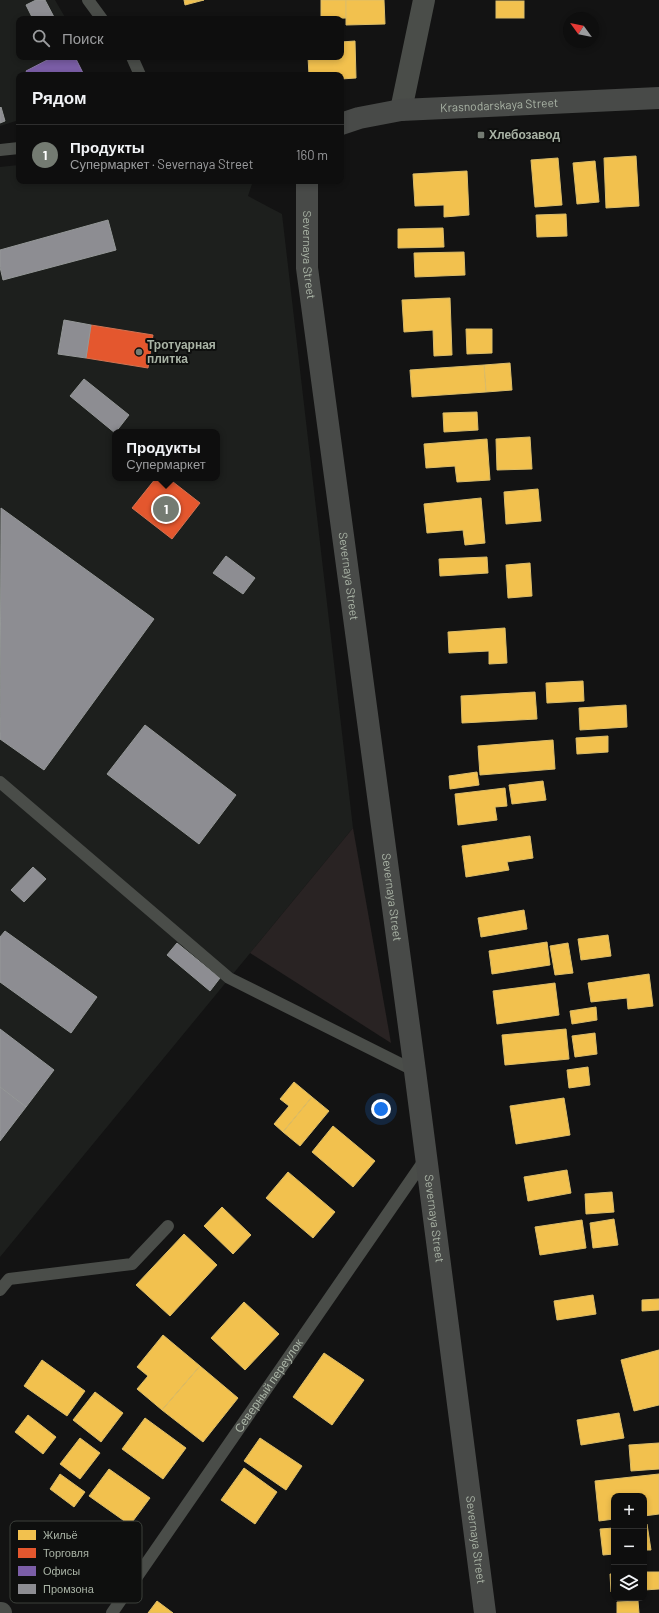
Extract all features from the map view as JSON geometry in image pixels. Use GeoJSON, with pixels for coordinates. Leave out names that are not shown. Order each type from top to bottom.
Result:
{"type":"FeatureCollection","features":[{"type":"Feature","properties":{"kind":"street"},"geometry":{"type":"LineString","coordinates":[[401,110],[424,0]]}},
{"type":"Feature","properties":{"kind":"street","name":"Krasnodarskaya Street"},"geometry":{"type":"LineString","coordinates":[[344,123],[359,118],[401,110],[659,98]]}},
{"type":"Feature","properties":{"kind":"street","name":"Severnaya Street"},"geometry":{"type":"LineString","coordinates":[[307,184],[307,268],[415,1071],[485,1613]]}},
{"type":"Feature","properties":{"kind":"lane"},"geometry":{"type":"LineString","coordinates":[[88,0],[100,16]]}},
{"type":"Feature","properties":{"kind":"lane"},"geometry":{"type":"LineString","coordinates":[[133,60],[139,72]]}},
{"type":"Feature","properties":{"kind":"lane"},"geometry":{"type":"LineString","coordinates":[[0,150],[16,148]]}},
{"type":"Feature","properties":{"kind":"lane"},"geometry":{"type":"LineString","coordinates":[[0,782],[229,978],[415,1071]]}},
{"type":"Feature","properties":{"kind":"lane","name":"Северный переулок"},"geometry":{"type":"LineString","coordinates":[[142,1570],[426,1158]]}},
{"type":"Feature","properties":{"kind":"lane"},"geometry":{"type":"LineString","coordinates":[[0,1290],[9,1279],[132,1264],[168,1226]]}},
{"type":"Feature","properties":{"kind":"lane","name":"Северный переулок"},"geometry":{"type":"LineString","coordinates":[[112,1613],[119,1603]]}},
{"type":"Feature","properties":{"kind":"shaded area"},"geometry":{"type":"Polygon","coordinates":[[[0,0],[55,0],[64,16],[16,16],[16,60],[76,60],[82,72],[16,72],[16,121],[0,126],[0,0]]]}},
{"type":"Feature","properties":{"kind":"shaded area"},"geometry":{"type":"Polygon","coordinates":[[[16,165],[16,184],[252,184],[248,196],[282,214],[353,828],[0,1257],[0,167],[16,165]]]}},
{"type":"Feature","properties":{"kind":"shaded area"},"geometry":{"type":"Polygon","coordinates":[[[353,828],[391,1043],[250,953],[353,828]]]}},
{"type":"Feature","properties":{"kind":"building: Жильё"},"geometry":{"type":"Polygon","coordinates":[[[184,0],[204,0],[185,5],[184,0]]]}},
{"type":"Feature","properties":{"kind":"building: Жильё"},"geometry":{"type":"Polygon","coordinates":[[[321,0],[346,0],[346,18],[344,18],[344,16],[321,16],[321,0]]]}},
{"type":"Feature","properties":{"kind":"building: Жильё"},"geometry":{"type":"Polygon","coordinates":[[[346,0],[384,0],[385,24],[346,25],[346,0]]]}},
{"type":"Feature","properties":{"kind":"building: Жильё"},"geometry":{"type":"Polygon","coordinates":[[[496,1],[524,1],[524,18],[496,18],[496,1]]]}},
{"type":"Feature","properties":{"kind":"building: Жильё"},"geometry":{"type":"Polygon","coordinates":[[[355,41],[356,78],[344,79],[344,72],[309,72],[308,60],[344,60],[344,42],[355,41]]]}},
{"type":"Feature","properties":{"kind":"building: Жильё"},"geometry":{"type":"Polygon","coordinates":[[[636,156],[639,206],[606,208],[604,158],[636,156]]]}},
{"type":"Feature","properties":{"kind":"building: Жильё"},"geometry":{"type":"Polygon","coordinates":[[[558,158],[562,205],[535,207],[531,160],[558,158]]]}},
{"type":"Feature","properties":{"kind":"building: Жильё"},"geometry":{"type":"Polygon","coordinates":[[[595,161],[599,202],[577,204],[573,163],[595,161]]]}},
{"type":"Feature","properties":{"kind":"building: Жильё"},"geometry":{"type":"Polygon","coordinates":[[[467,171],[469,215],[444,217],[444,205],[415,206],[413,174],[467,171]]]}},
{"type":"Feature","properties":{"kind":"building: Жильё"},"geometry":{"type":"Polygon","coordinates":[[[566,214],[567,236],[537,237],[536,215],[566,214]]]}},
{"type":"Feature","properties":{"kind":"building: Жильё"},"geometry":{"type":"Polygon","coordinates":[[[443,228],[444,247],[398,248],[398,229],[443,228]]]}},
{"type":"Feature","properties":{"kind":"building: Жильё"},"geometry":{"type":"Polygon","coordinates":[[[464,252],[465,275],[415,277],[414,253],[464,252]]]}},
{"type":"Feature","properties":{"kind":"building: Жильё"},"geometry":{"type":"Polygon","coordinates":[[[450,298],[452,355],[434,356],[433,330],[404,332],[402,300],[450,298]]]}},
{"type":"Feature","properties":{"kind":"building: Жильё"},"geometry":{"type":"Polygon","coordinates":[[[466,329],[492,329],[492,353],[467,354],[466,329]]]}},
{"type":"Feature","properties":{"kind":"building: Жильё"},"geometry":{"type":"Polygon","coordinates":[[[510,363],[512,390],[486,392],[484,365],[510,363]]]}},
{"type":"Feature","properties":{"kind":"building: Жильё"},"geometry":{"type":"Polygon","coordinates":[[[484,365],[486,392],[412,397],[410,370],[484,365]]]}},
{"type":"Feature","properties":{"kind":"building: Жильё"},"geometry":{"type":"Polygon","coordinates":[[[477,412],[478,430],[444,432],[443,413],[477,412]]]}},
{"type":"Feature","properties":{"kind":"building: Жильё"},"geometry":{"type":"Polygon","coordinates":[[[530,437],[532,469],[497,470],[496,439],[530,437]]]}},
{"type":"Feature","properties":{"kind":"building: Жильё"},"geometry":{"type":"Polygon","coordinates":[[[487,439],[490,480],[457,482],[455,466],[426,468],[424,444],[487,439]]]}},
{"type":"Feature","properties":{"kind":"building: Жильё"},"geometry":{"type":"Polygon","coordinates":[[[538,489],[541,521],[506,524],[504,492],[538,489]]]}},
{"type":"Feature","properties":{"kind":"building: Жильё"},"geometry":{"type":"Polygon","coordinates":[[[481,498],[485,543],[465,545],[463,530],[427,533],[424,504],[481,498]]]}},
{"type":"Feature","properties":{"kind":"building: Жильё"},"geometry":{"type":"Polygon","coordinates":[[[487,557],[488,573],[440,576],[439,559],[487,557]]]}},
{"type":"Feature","properties":{"kind":"building: Жильё"},"geometry":{"type":"Polygon","coordinates":[[[530,563],[532,596],[508,598],[506,565],[530,563]]]}},
{"type":"Feature","properties":{"kind":"building: Жильё"},"geometry":{"type":"Polygon","coordinates":[[[505,628],[507,663],[489,664],[489,651],[449,653],[448,632],[505,628]]]}},
{"type":"Feature","properties":{"kind":"building: Жильё"},"geometry":{"type":"Polygon","coordinates":[[[583,681],[584,701],[547,703],[546,683],[583,681]]]}},
{"type":"Feature","properties":{"kind":"building: Жильё"},"geometry":{"type":"Polygon","coordinates":[[[535,692],[537,719],[462,723],[461,696],[535,692]]]}},
{"type":"Feature","properties":{"kind":"building: Жильё"},"geometry":{"type":"Polygon","coordinates":[[[626,705],[627,727],[580,730],[579,708],[626,705]]]}},
{"type":"Feature","properties":{"kind":"building: Жильё"},"geometry":{"type":"Polygon","coordinates":[[[608,736],[608,752],[577,754],[576,738],[608,736]]]}},
{"type":"Feature","properties":{"kind":"building: Жильё"},"geometry":{"type":"Polygon","coordinates":[[[553,740],[555,769],[480,775],[478,746],[553,740]]]}},
{"type":"Feature","properties":{"kind":"building: Жильё"},"geometry":{"type":"Polygon","coordinates":[[[477,772],[479,785],[450,789],[449,776],[477,772]]]}},
{"type":"Feature","properties":{"kind":"building: Жильё"},"geometry":{"type":"Polygon","coordinates":[[[543,781],[546,800],[512,804],[509,785],[543,781]]]}},
{"type":"Feature","properties":{"kind":"building: Жильё"},"geometry":{"type":"Polygon","coordinates":[[[505,788],[507,806],[495,807],[497,820],[458,825],[455,794],[505,788]]]}},
{"type":"Feature","properties":{"kind":"building: Жильё"},"geometry":{"type":"Polygon","coordinates":[[[530,836],[533,858],[507,862],[509,870],[466,877],[462,846],[530,836]]]}},
{"type":"Feature","properties":{"kind":"building: Жильё"},"geometry":{"type":"Polygon","coordinates":[[[524,910],[527,929],[481,937],[478,918],[524,910]]]}},
{"type":"Feature","properties":{"kind":"building: Жильё"},"geometry":{"type":"Polygon","coordinates":[[[608,935],[611,956],[581,960],[578,939],[608,935]]]}},
{"type":"Feature","properties":{"kind":"building: Жильё"},"geometry":{"type":"Polygon","coordinates":[[[547,942],[550,965],[492,974],[489,951],[547,942]]]}},
{"type":"Feature","properties":{"kind":"building: Жильё"},"geometry":{"type":"Polygon","coordinates":[[[568,943],[573,973],[555,975],[550,946],[568,943]]]}},
{"type":"Feature","properties":{"kind":"building: Жильё"},"geometry":{"type":"Polygon","coordinates":[[[649,974],[653,1006],[628,1009],[627,998],[591,1002],[588,983],[649,974]]]}},
{"type":"Feature","properties":{"kind":"building: Жильё"},"geometry":{"type":"Polygon","coordinates":[[[555,983],[559,1015],[497,1024],[493,991],[555,983]]]}},
{"type":"Feature","properties":{"kind":"building: Жильё"},"geometry":{"type":"Polygon","coordinates":[[[596,1007],[597,1020],[572,1024],[570,1011],[596,1007]]]}},
{"type":"Feature","properties":{"kind":"building: Жильё"},"geometry":{"type":"Polygon","coordinates":[[[566,1029],[569,1059],[505,1065],[502,1035],[566,1029]]]}},
{"type":"Feature","properties":{"kind":"building: Жильё"},"geometry":{"type":"Polygon","coordinates":[[[595,1033],[597,1054],[575,1057],[572,1036],[595,1033]]]}},
{"type":"Feature","properties":{"kind":"building: Жильё"},"geometry":{"type":"Polygon","coordinates":[[[588,1067],[590,1085],[569,1088],[567,1070],[588,1067]]]}},
{"type":"Feature","properties":{"kind":"building: Жильё"},"geometry":{"type":"Polygon","coordinates":[[[294,1082],[312,1097],[283,1132],[274,1124],[289,1106],[280,1099],[294,1082]]]}},
{"type":"Feature","properties":{"kind":"building: Жильё"},"geometry":{"type":"Polygon","coordinates":[[[312,1097],[329,1111],[300,1146],[283,1132],[312,1097]]]}},
{"type":"Feature","properties":{"kind":"building: Жильё"},"geometry":{"type":"Polygon","coordinates":[[[564,1098],[570,1135],[516,1144],[510,1106],[564,1098]]]}},
{"type":"Feature","properties":{"kind":"building: Жильё"},"geometry":{"type":"Polygon","coordinates":[[[333,1126],[375,1161],[353,1187],[312,1152],[333,1126]]]}},
{"type":"Feature","properties":{"kind":"building: Жильё"},"geometry":{"type":"Polygon","coordinates":[[[567,1170],[571,1193],[528,1201],[524,1177],[567,1170]]]}},
{"type":"Feature","properties":{"kind":"building: Жильё"},"geometry":{"type":"Polygon","coordinates":[[[288,1172],[335,1212],[313,1238],[266,1198],[288,1172]]]}},
{"type":"Feature","properties":{"kind":"building: Жильё"},"geometry":{"type":"Polygon","coordinates":[[[612,1192],[614,1212],[586,1214],[585,1194],[612,1192]]]}},
{"type":"Feature","properties":{"kind":"building: Жильё"},"geometry":{"type":"Polygon","coordinates":[[[222,1207],[251,1235],[233,1254],[204,1226],[222,1207]]]}},
{"type":"Feature","properties":{"kind":"building: Жильё"},"geometry":{"type":"Polygon","coordinates":[[[614,1219],[618,1245],[593,1248],[590,1223],[614,1219]]]}},
{"type":"Feature","properties":{"kind":"building: Жильё"},"geometry":{"type":"Polygon","coordinates":[[[582,1220],[586,1248],[540,1255],[535,1227],[582,1220]]]}},
{"type":"Feature","properties":{"kind":"building: Жильё"},"geometry":{"type":"Polygon","coordinates":[[[184,1234],[217,1265],[170,1316],[136,1285],[184,1234]]]}},
{"type":"Feature","properties":{"kind":"building: Жильё"},"geometry":{"type":"Polygon","coordinates":[[[593,1295],[596,1314],[557,1320],[554,1301],[593,1295]]]}},
{"type":"Feature","properties":{"kind":"building: Жильё"},"geometry":{"type":"Polygon","coordinates":[[[659,1299],[659,1310],[642,1311],[642,1300],[659,1299]]]}},
{"type":"Feature","properties":{"kind":"building: Жильё"},"geometry":{"type":"Polygon","coordinates":[[[244,1302],[279,1334],[245,1370],[211,1338],[244,1302]]]}},
{"type":"Feature","properties":{"kind":"building: Жильё"},"geometry":{"type":"Polygon","coordinates":[[[163,1335],[200,1366],[162,1410],[137,1389],[148,1376],[137,1367],[163,1335]]]}},
{"type":"Feature","properties":{"kind":"building: Жильё"},"geometry":{"type":"Polygon","coordinates":[[[659,1350],[659,1405],[634,1411],[621,1360],[659,1350]]]}},
{"type":"Feature","properties":{"kind":"building: Жильё"},"geometry":{"type":"Polygon","coordinates":[[[324,1353],[364,1380],[332,1425],[293,1397],[324,1353]]]}},
{"type":"Feature","properties":{"kind":"building: Жильё"},"geometry":{"type":"Polygon","coordinates":[[[42,1360],[85,1391],[67,1416],[24,1386],[42,1360]]]}},
{"type":"Feature","properties":{"kind":"building: Жильё"},"geometry":{"type":"Polygon","coordinates":[[[200,1366],[238,1398],[203,1442],[162,1410],[200,1366]]]}},
{"type":"Feature","properties":{"kind":"building: Жильё"},"geometry":{"type":"Polygon","coordinates":[[[95,1392],[123,1413],[101,1442],[73,1420],[95,1392]]]}},
{"type":"Feature","properties":{"kind":"building: Жильё"},"geometry":{"type":"Polygon","coordinates":[[[619,1413],[624,1438],[581,1445],[577,1420],[619,1413]]]}},
{"type":"Feature","properties":{"kind":"building: Жильё"},"geometry":{"type":"Polygon","coordinates":[[[28,1415],[56,1437],[43,1454],[15,1432],[28,1415]]]}},
{"type":"Feature","properties":{"kind":"building: Жильё"},"geometry":{"type":"Polygon","coordinates":[[[145,1418],[186,1448],[163,1479],[122,1449],[145,1418]]]}},
{"type":"Feature","properties":{"kind":"building: Жильё"},"geometry":{"type":"Polygon","coordinates":[[[80,1438],[100,1453],[80,1479],[60,1464],[80,1438]]]}},
{"type":"Feature","properties":{"kind":"building: Жильё"},"geometry":{"type":"Polygon","coordinates":[[[260,1438],[302,1466],[286,1490],[244,1461],[260,1438]]]}},
{"type":"Feature","properties":{"kind":"building: Жильё"},"geometry":{"type":"Polygon","coordinates":[[[659,1443],[659,1469],[631,1471],[629,1445],[659,1443]]]}},
{"type":"Feature","properties":{"kind":"building: Жильё"},"geometry":{"type":"Polygon","coordinates":[[[244,1468],[277,1492],[255,1524],[221,1500],[244,1468]]]}},
{"type":"Feature","properties":{"kind":"building: Жильё"},"geometry":{"type":"Polygon","coordinates":[[[109,1469],[150,1498],[133,1521],[124,1521],[89,1496],[109,1469]]]}},
{"type":"Feature","properties":{"kind":"building: Жильё"},"geometry":{"type":"Polygon","coordinates":[[[60,1474],[85,1492],[74,1507],[50,1489],[60,1474]]]}},
{"type":"Feature","properties":{"kind":"building: Жильё"},"geometry":{"type":"Polygon","coordinates":[[[659,1474],[659,1514],[647,1516],[647,1493],[611,1493],[611,1519],[599,1521],[595,1481],[659,1474]]]}},
{"type":"Feature","properties":{"kind":"building: Жильё"},"geometry":{"type":"Polygon","coordinates":[[[647,1524],[651,1550],[647,1550],[647,1524]]]}},
{"type":"Feature","properties":{"kind":"building: Жильё"},"geometry":{"type":"Polygon","coordinates":[[[611,1528],[611,1554],[603,1555],[600,1529],[611,1528]]]}},
{"type":"Feature","properties":{"kind":"building: Жильё"},"geometry":{"type":"Polygon","coordinates":[[[647,1572],[659,1572],[659,1589],[647,1590],[647,1572]]]}},
{"type":"Feature","properties":{"kind":"building: Жильё"},"geometry":{"type":"Polygon","coordinates":[[[157,1601],[173,1613],[148,1613],[157,1601]]]}},
{"type":"Feature","properties":{"kind":"building: Жильё"},"geometry":{"type":"Polygon","coordinates":[[[638,1601],[639,1613],[617,1613],[617,1602],[638,1601]]]}},
{"type":"Feature","properties":{"kind":"building: Торговля"},"geometry":{"type":"Polygon","coordinates":[[[91,325],[153,335],[148,368],[86,358],[91,325]]]}},
{"type":"Feature","properties":{"kind":"building: Торговля"},"geometry":{"type":"Polygon","coordinates":[[[154,481],[172,481],[200,503],[172,539],[132,508],[154,481]]]}},
{"type":"Feature","properties":{"kind":"building: Офисы"},"geometry":{"type":"Polygon","coordinates":[[[47,60],[76,60],[82,72],[26,72],[47,60]]]}},
{"type":"Feature","properties":{"kind":"building: Промзона"},"geometry":{"type":"Polygon","coordinates":[[[36,0],[45,0],[53,16],[32,16],[26,5],[36,0]]]}},
{"type":"Feature","properties":{"kind":"building: Промзона"},"geometry":{"type":"Polygon","coordinates":[[[1,107],[5,121],[0,123],[0,108],[1,107]]]}},
{"type":"Feature","properties":{"kind":"building: Промзона"},"geometry":{"type":"Polygon","coordinates":[[[108,220],[116,250],[3,280],[0,267],[0,250],[108,220]]]}},
{"type":"Feature","properties":{"kind":"building: Промзона"},"geometry":{"type":"Polygon","coordinates":[[[64,320],[91,325],[86,358],[58,354],[64,320]]]}},
{"type":"Feature","properties":{"kind":"building: Промзона"},"geometry":{"type":"Polygon","coordinates":[[[84,379],[129,415],[118,429],[112,429],[112,431],[70,396],[84,379]]]}},
{"type":"Feature","properties":{"kind":"building: Промзона"},"geometry":{"type":"Polygon","coordinates":[[[1,508],[154,619],[44,770],[0,739],[1,508]]]}},
{"type":"Feature","properties":{"kind":"building: Промзона"},"geometry":{"type":"Polygon","coordinates":[[[226,556],[255,578],[243,594],[213,573],[226,556]]]}},
{"type":"Feature","properties":{"kind":"building: Промзона"},"geometry":{"type":"Polygon","coordinates":[[[145,725],[236,795],[199,844],[107,774],[145,725]]]}},
{"type":"Feature","properties":{"kind":"building: Промзона"},"geometry":{"type":"Polygon","coordinates":[[[33,867],[46,879],[24,902],[11,890],[33,867]]]}},
{"type":"Feature","properties":{"kind":"building: Промзона"},"geometry":{"type":"Polygon","coordinates":[[[5,931],[97,997],[71,1033],[0,982],[0,937],[5,931]]]}},
{"type":"Feature","properties":{"kind":"building: Промзона"},"geometry":{"type":"Polygon","coordinates":[[[177,943],[220,978],[210,991],[167,955],[177,943]]]}},
{"type":"Feature","properties":{"kind":"building: Промзона"},"geometry":{"type":"Polygon","coordinates":[[[0,1029],[54,1070],[26,1107],[0,1087],[0,1029]]]}},
{"type":"Feature","properties":{"kind":"building: Промзона"},"geometry":{"type":"Polygon","coordinates":[[[0,1087],[26,1107],[0,1141],[0,1087]]]}},
{"type":"Feature","properties":{"kind":"place","name":"Хлебозавод"},"geometry":{"type":"Point","coordinates":[481,135]}},
{"type":"Feature","properties":{"kind":"place","name":"Тротуарная плитка"},"geometry":{"type":"Point","coordinates":[139,352]}},
{"type":"Feature","properties":{"kind":"place","name":"Продукты"},"geometry":{"type":"Point","coordinates":[166,509]}}]}
